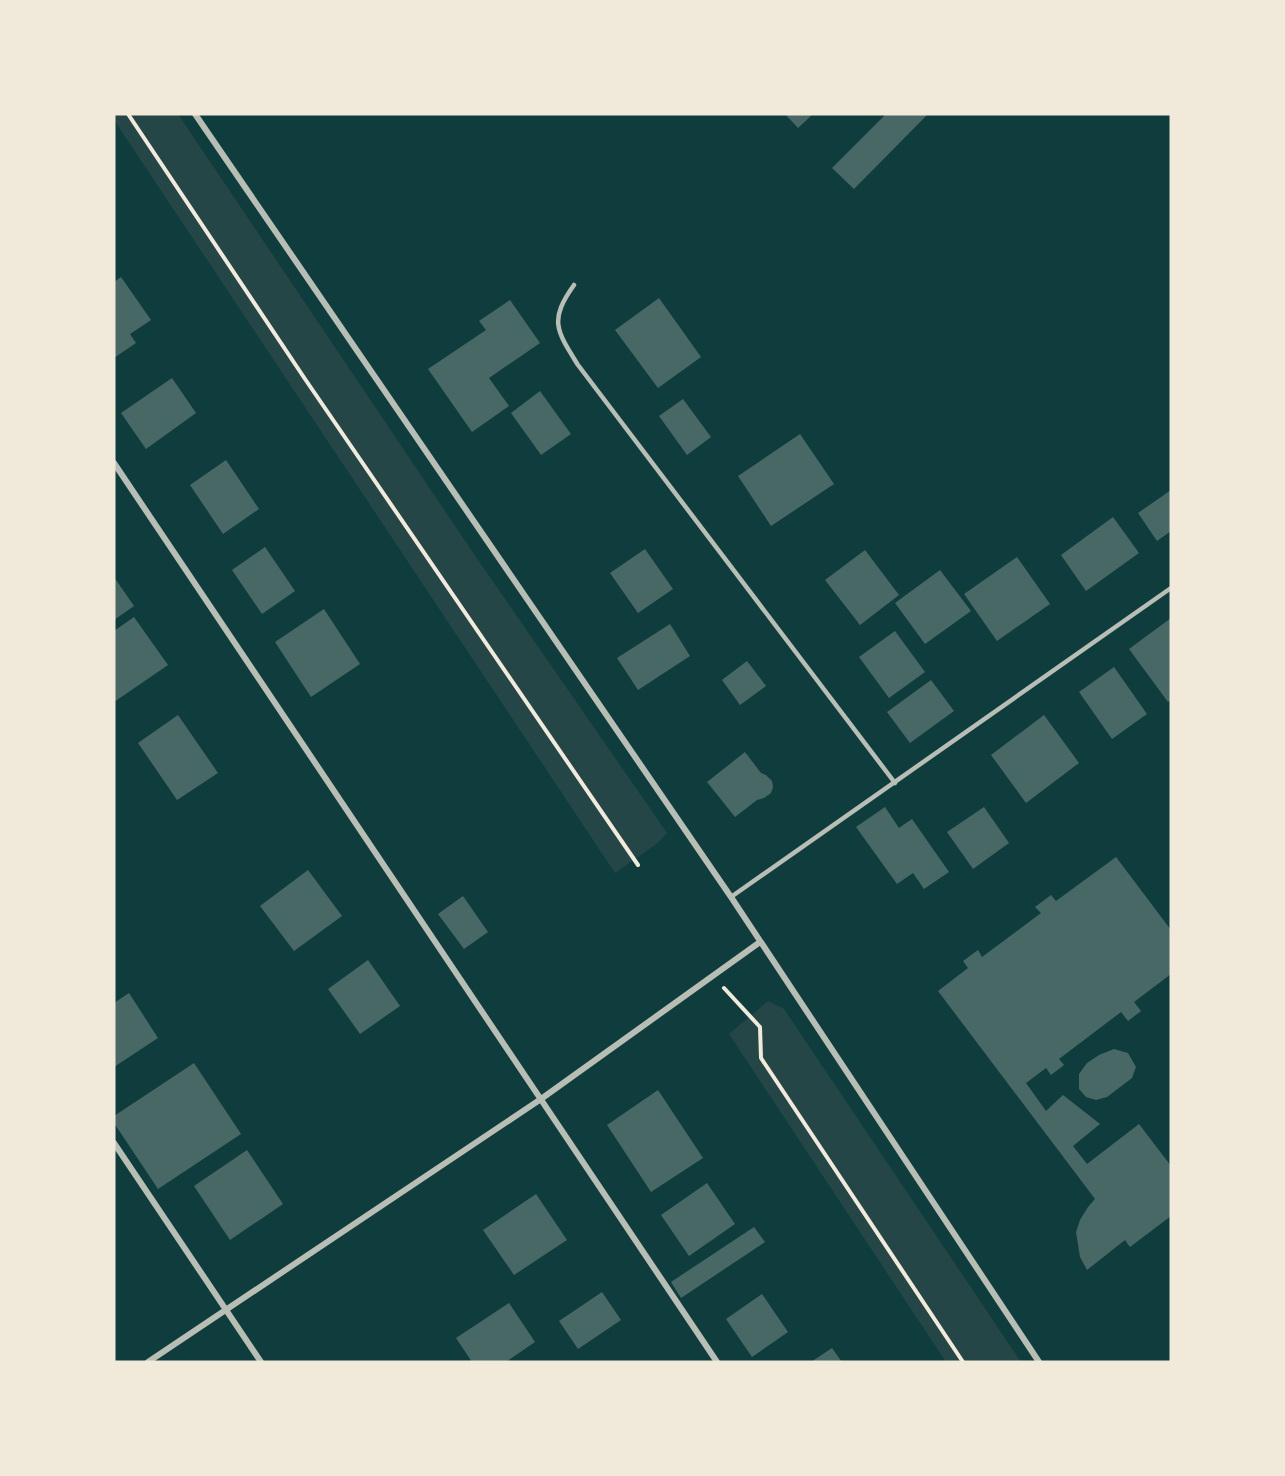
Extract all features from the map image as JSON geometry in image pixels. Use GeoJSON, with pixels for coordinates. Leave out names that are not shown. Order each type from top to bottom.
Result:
{"type":"FeatureCollection","features":[{"type":"Feature","properties":{"kind":"street"},"geometry":{"type":"LineString","coordinates":[[195,114],[731,897],[1038,1362]]}},
{"type":"Feature","properties":{"kind":"street"},"geometry":{"type":"LineString","coordinates":[[114,463],[717,1362]]}},
{"type":"Feature","properties":{"kind":"street"},"geometry":{"type":"LineString","coordinates":[[148,1362],[541,1099],[760,942]]}},
{"type":"Feature","properties":{"kind":"street"},"geometry":{"type":"LineString","coordinates":[[114,1143],[261,1362]]}},
{"type":"Feature","properties":{"kind":"lane"},"geometry":{"type":"LineString","coordinates":[[574,285],[561,302],[557,318],[559,333],[567,348],[895,783]]}},
{"type":"Feature","properties":{"kind":"lane"},"geometry":{"type":"LineString","coordinates":[[731,897],[1171,588]]}},
{"type":"Feature","properties":{"kind":"path"},"geometry":{"type":"LineString","coordinates":[[128,114],[311,388],[638,865]]}},
{"type":"Feature","properties":{"kind":"path"},"geometry":{"type":"LineString","coordinates":[[713,975],[760,1028],[761,1058],[963,1362]]}},
{"type":"Feature","properties":{"kind":"shaded area"},"geometry":{"type":"Polygon","coordinates":[[[114,114],[178,114],[478,560],[667,833],[658,843],[615,873],[114,120],[114,114]]]}},
{"type":"Feature","properties":{"kind":"shaded area"},"geometry":{"type":"Polygon","coordinates":[[[768,1001],[784,1009],[1021,1362],[946,1362],[729,1034],[768,1001]]]}},
{"type":"Feature","properties":{"kind":"building"},"geometry":{"type":"Polygon","coordinates":[[[785,114],[813,114],[798,128],[785,114]]]}},
{"type":"Feature","properties":{"kind":"building"},"geometry":{"type":"Polygon","coordinates":[[[886,114],[928,114],[854,189],[832,168],[886,114]]]}},
{"type":"Feature","properties":{"kind":"building"},"geometry":{"type":"Polygon","coordinates":[[[121,277],[151,320],[130,334],[136,343],[114,358],[114,282],[121,277]]]}},
{"type":"Feature","properties":{"kind":"building"},"geometry":{"type":"Polygon","coordinates":[[[659,298],[701,357],[658,388],[615,330],[659,298]]]}},
{"type":"Feature","properties":{"kind":"building"},"geometry":{"type":"Polygon","coordinates":[[[510,300],[540,343],[489,378],[509,406],[472,432],[428,369],[486,330],[479,321],[510,300]]]}},
{"type":"Feature","properties":{"kind":"building"},"geometry":{"type":"Polygon","coordinates":[[[172,378],[196,413],[146,449],[121,413],[172,378]]]}},
{"type":"Feature","properties":{"kind":"building"},"geometry":{"type":"Polygon","coordinates":[[[540,391],[571,434],[541,455],[511,413],[540,391]]]}},
{"type":"Feature","properties":{"kind":"building"},"geometry":{"type":"Polygon","coordinates":[[[683,399],[711,437],[687,455],[659,416],[683,399]]]}},
{"type":"Feature","properties":{"kind":"building"},"geometry":{"type":"Polygon","coordinates":[[[800,434],[834,484],[771,526],[738,476],[800,434]]]}},
{"type":"Feature","properties":{"kind":"building"},"geometry":{"type":"Polygon","coordinates":[[[226,460],[259,509],[223,534],[190,485],[226,460]]]}},
{"type":"Feature","properties":{"kind":"building"},"geometry":{"type":"Polygon","coordinates":[[[1171,490],[1171,531],[1157,541],[1138,513],[1171,490]]]}},
{"type":"Feature","properties":{"kind":"building"},"geometry":{"type":"Polygon","coordinates":[[[1113,517],[1139,553],[1086,591],[1061,555],[1113,517]]]}},
{"type":"Feature","properties":{"kind":"building"},"geometry":{"type":"Polygon","coordinates":[[[265,547],[295,591],[262,614],[232,570],[265,547]]]}},
{"type":"Feature","properties":{"kind":"building"},"geometry":{"type":"Polygon","coordinates":[[[645,549],[673,589],[638,613],[610,573],[645,549]]]}},
{"type":"Feature","properties":{"kind":"building"},"geometry":{"type":"Polygon","coordinates":[[[865,550],[899,595],[860,625],[825,580],[865,550]]]}},
{"type":"Feature","properties":{"kind":"building"},"geometry":{"type":"Polygon","coordinates":[[[1017,557],[1050,604],[997,641],[964,594],[1017,557]]]}},
{"type":"Feature","properties":{"kind":"building"},"geometry":{"type":"Polygon","coordinates":[[[940,570],[971,611],[925,644],[895,603],[940,570]]]}},
{"type":"Feature","properties":{"kind":"building"},"geometry":{"type":"Polygon","coordinates":[[[114,577],[134,606],[114,620],[114,577]]]}},
{"type":"Feature","properties":{"kind":"building"},"geometry":{"type":"Polygon","coordinates":[[[324,609],[360,664],[311,697],[275,642],[324,609]]]}},
{"type":"Feature","properties":{"kind":"building"},"geometry":{"type":"Polygon","coordinates":[[[134,617],[168,665],[114,702],[114,631],[134,617]]]}},
{"type":"Feature","properties":{"kind":"building"},"geometry":{"type":"Polygon","coordinates":[[[1171,618],[1171,700],[1168,702],[1129,649],[1171,618]]]}},
{"type":"Feature","properties":{"kind":"building"},"geometry":{"type":"Polygon","coordinates":[[[670,624],[690,656],[638,690],[617,658],[670,624]]]}},
{"type":"Feature","properties":{"kind":"building"},"geometry":{"type":"Polygon","coordinates":[[[895,631],[925,672],[889,698],[859,657],[895,631]]]}},
{"type":"Feature","properties":{"kind":"building"},"geometry":{"type":"Polygon","coordinates":[[[747,661],[766,686],[740,705],[722,680],[747,661]]]}},
{"type":"Feature","properties":{"kind":"building"},"geometry":{"type":"Polygon","coordinates":[[[1114,667],[1147,714],[1112,739],[1079,692],[1114,667]]]}},
{"type":"Feature","properties":{"kind":"building"},"geometry":{"type":"Polygon","coordinates":[[[931,680],[954,711],[910,743],[887,712],[931,680]]]}},
{"type":"Feature","properties":{"kind":"building"},"geometry":{"type":"Polygon","coordinates":[[[178,715],[218,773],[177,800],[138,743],[178,715]]]}},
{"type":"Feature","properties":{"kind":"building"},"geometry":{"type":"Polygon","coordinates":[[[1044,715],[1079,763],[1026,803],[991,755],[1044,715]]]}},
{"type":"Feature","properties":{"kind":"building"},"geometry":{"type":"Polygon","coordinates":[[[745,752],[761,773],[772,781],[773,787],[771,793],[757,800],[735,817],[707,782],[745,752]]]}},
{"type":"Feature","properties":{"kind":"building"},"geometry":{"type":"Polygon","coordinates":[[[885,807],[899,828],[912,819],[949,872],[924,889],[913,873],[897,884],[856,827],[885,807]]]}},
{"type":"Feature","properties":{"kind":"building"},"geometry":{"type":"Polygon","coordinates":[[[984,807],[1009,843],[973,869],[947,832],[984,807]]]}},
{"type":"Feature","properties":{"kind":"building"},"geometry":{"type":"Polygon","coordinates":[[[1116,857],[1171,930],[1171,974],[1134,1002],[1141,1011],[1128,1021],[1121,1012],[1059,1059],[1064,1065],[1051,1075],[1046,1068],[1026,1083],[1046,1111],[1063,1095],[1100,1124],[1073,1146],[1087,1164],[1139,1124],[1171,1166],[1171,1216],[1130,1247],[1125,1240],[1087,1270],[1080,1257],[1076,1232],[1080,1220],[1095,1199],[938,991],[968,968],[963,961],[978,950],[982,957],[1041,913],[1035,907],[1051,895],[1056,901],[1116,857]]]}},
{"type":"Feature","properties":{"kind":"building"},"geometry":{"type":"Polygon","coordinates":[[[308,870],[342,916],[294,951],[260,906],[308,870]]]}},
{"type":"Feature","properties":{"kind":"building"},"geometry":{"type":"Polygon","coordinates":[[[463,896],[488,932],[464,949],[438,914],[463,896]]]}},
{"type":"Feature","properties":{"kind":"building"},"geometry":{"type":"Polygon","coordinates":[[[368,960],[400,1006],[360,1034],[328,989],[368,960]]]}},
{"type":"Feature","properties":{"kind":"building"},"geometry":{"type":"Polygon","coordinates":[[[129,993],[158,1038],[114,1067],[114,1003],[129,993]]]}},
{"type":"Feature","properties":{"kind":"building"},"geometry":{"type":"Polygon","coordinates":[[[1114,1049],[1128,1053],[1136,1067],[1132,1078],[1107,1097],[1096,1100],[1086,1097],[1079,1089],[1079,1074],[1087,1063],[1114,1049]]]}},
{"type":"Feature","properties":{"kind":"building"},"geometry":{"type":"Polygon","coordinates":[[[194,1063],[241,1134],[158,1189],[114,1123],[114,1116],[194,1063]]]}},
{"type":"Feature","properties":{"kind":"building"},"geometry":{"type":"Polygon","coordinates":[[[658,1090],[703,1158],[651,1192],[607,1125],[658,1090]]]}},
{"type":"Feature","properties":{"kind":"building"},"geometry":{"type":"Polygon","coordinates":[[[247,1150],[283,1204],[230,1240],[194,1186],[247,1150]]]}},
{"type":"Feature","properties":{"kind":"building"},"geometry":{"type":"Polygon","coordinates":[[[707,1183],[735,1224],[689,1256],[661,1215],[707,1183]]]}},
{"type":"Feature","properties":{"kind":"building"},"geometry":{"type":"Polygon","coordinates":[[[536,1194],[567,1240],[514,1275],[483,1230],[536,1194]]]}},
{"type":"Feature","properties":{"kind":"building"},"geometry":{"type":"Polygon","coordinates":[[[754,1227],[765,1242],[681,1298],[671,1282],[754,1227]]]}},
{"type":"Feature","properties":{"kind":"building"},"geometry":{"type":"Polygon","coordinates":[[[602,1292],[621,1320],[578,1349],[559,1321],[602,1292]]]}},
{"type":"Feature","properties":{"kind":"building"},"geometry":{"type":"Polygon","coordinates":[[[762,1294],[788,1332],[752,1357],[726,1319],[762,1294]]]}},
{"type":"Feature","properties":{"kind":"building"},"geometry":{"type":"Polygon","coordinates":[[[509,1303],[535,1342],[506,1362],[472,1362],[456,1338],[509,1303]]]}},
{"type":"Feature","properties":{"kind":"building"},"geometry":{"type":"Polygon","coordinates":[[[832,1348],[842,1362],[811,1362],[832,1348]]]}}]}
